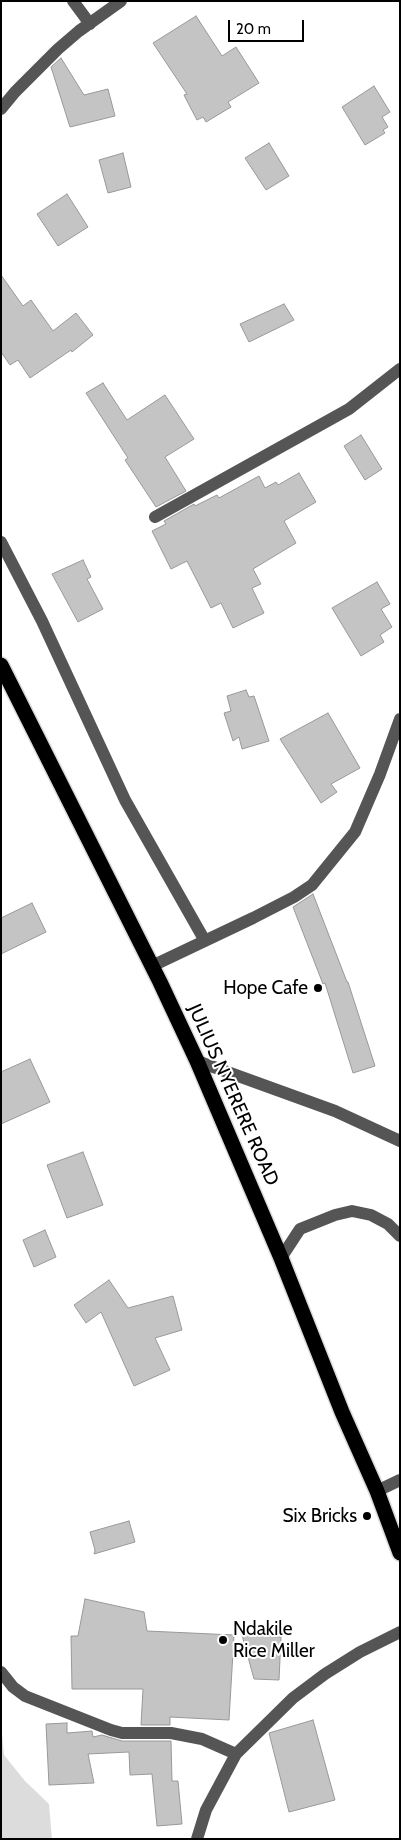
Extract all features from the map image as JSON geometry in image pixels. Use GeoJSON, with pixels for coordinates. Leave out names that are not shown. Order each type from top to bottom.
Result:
{"type":"FeatureCollection","features":[{"type":"Feature","properties":{"kind":"highway","name":"JULIUS NYERERE ROAD"},"geometry":{"type":"LineString","coordinates":[[1,665],[152,966],[197,1061],[281,1258],[342,1412],[377,1491],[400,1553]]}},
{"type":"Feature","properties":{"kind":"street"},"geometry":{"type":"LineString","coordinates":[[73,1],[90,24]]}},
{"type":"Feature","properties":{"kind":"street"},"geometry":{"type":"LineString","coordinates":[[1,109],[15,92],[58,49],[121,1]]}},
{"type":"Feature","properties":{"kind":"street"},"geometry":{"type":"LineString","coordinates":[[155,517],[349,409],[400,370]]}},
{"type":"Feature","properties":{"kind":"street"},"geometry":{"type":"LineString","coordinates":[[1,542],[42,621],[125,800],[205,941]]}},
{"type":"Feature","properties":{"kind":"street"},"geometry":{"type":"LineString","coordinates":[[152,966],[294,897],[312,885],[355,832],[380,774],[400,719]]}},
{"type":"Feature","properties":{"kind":"street"},"geometry":{"type":"LineString","coordinates":[[197,1061],[335,1111],[400,1141]]}},
{"type":"Feature","properties":{"kind":"street"},"geometry":{"type":"LineString","coordinates":[[281,1258],[300,1229],[352,1210],[371,1215],[388,1224],[400,1236]]}},
{"type":"Feature","properties":{"kind":"street"},"geometry":{"type":"LineString","coordinates":[[377,1491],[400,1480]]}},
{"type":"Feature","properties":{"kind":"street"},"geometry":{"type":"LineString","coordinates":[[197,1839],[206,1810],[236,1754],[293,1698],[325,1674],[360,1652],[400,1632]]}},
{"type":"Feature","properties":{"kind":"street"},"geometry":{"type":"LineString","coordinates":[[1,1672],[13,1687],[25,1696],[111,1730],[122,1733],[171,1733],[202,1739],[236,1754]]}},
{"type":"Feature","properties":{"kind":"shaded area"},"geometry":{"type":"Polygon","coordinates":[[[1,1723],[4,1755],[25,1781],[49,1804],[52,1839],[1,1839],[1,1723]]]}},
{"type":"Feature","properties":{"kind":"building"},"geometry":{"type":"Polygon","coordinates":[[[196,16],[222,56],[236,47],[259,83],[228,102],[231,107],[206,122],[203,117],[197,120],[184,95],[187,94],[153,43],[196,16]]]}},
{"type":"Feature","properties":{"kind":"building"},"geometry":{"type":"Polygon","coordinates":[[[61,58],[84,95],[108,89],[115,116],[70,127],[51,67],[61,58]]]}},
{"type":"Feature","properties":{"kind":"building"},"geometry":{"type":"Polygon","coordinates":[[[374,86],[390,112],[382,117],[388,127],[383,130],[385,133],[365,145],[342,107],[374,86]]]}},
{"type":"Feature","properties":{"kind":"building"},"geometry":{"type":"Polygon","coordinates":[[[269,143],[289,176],[266,190],[245,158],[269,143]]]}},
{"type":"Feature","properties":{"kind":"building"},"geometry":{"type":"Polygon","coordinates":[[[123,153],[131,187],[108,193],[99,160],[123,153]]]}},
{"type":"Feature","properties":{"kind":"building"},"geometry":{"type":"Polygon","coordinates":[[[67,194],[88,227],[58,246],[37,214],[67,194]]]}},
{"type":"Feature","properties":{"kind":"building"},"geometry":{"type":"Polygon","coordinates":[[[1,275],[23,306],[31,300],[53,331],[76,313],[93,335],[72,352],[71,350],[30,378],[18,360],[10,365],[1,352],[1,275]]]}},
{"type":"Feature","properties":{"kind":"building"},"geometry":{"type":"Polygon","coordinates":[[[284,304],[294,320],[249,342],[240,324],[284,304]]]}},
{"type":"Feature","properties":{"kind":"building"},"geometry":{"type":"Polygon","coordinates":[[[103,383],[127,420],[165,395],[194,439],[165,457],[186,491],[156,507],[125,460],[128,458],[86,393],[103,383]]]}},
{"type":"Feature","properties":{"kind":"building"},"geometry":{"type":"Polygon","coordinates":[[[361,435],[382,469],[365,480],[344,446],[361,435]]]}},
{"type":"Feature","properties":{"kind":"building"},"geometry":{"type":"Polygon","coordinates":[[[299,473],[316,502],[284,521],[296,543],[253,569],[261,584],[252,588],[264,613],[233,628],[221,603],[211,608],[187,561],[171,569],[152,531],[166,524],[164,521],[194,504],[195,506],[217,495],[219,498],[259,476],[265,488],[276,482],[278,485],[299,473]]]}},
{"type":"Feature","properties":{"kind":"building"},"geometry":{"type":"Polygon","coordinates":[[[83,560],[91,577],[87,579],[103,609],[78,622],[52,574],[83,560]]]}},
{"type":"Feature","properties":{"kind":"building"},"geometry":{"type":"Polygon","coordinates":[[[377,582],[390,604],[381,609],[392,627],[380,635],[384,642],[361,656],[332,608],[377,582]]]}},
{"type":"Feature","properties":{"kind":"building"},"geometry":{"type":"Polygon","coordinates":[[[246,690],[249,697],[254,696],[269,741],[242,749],[239,737],[233,741],[224,713],[231,711],[227,696],[246,690]]]}},
{"type":"Feature","properties":{"kind":"building"},"geometry":{"type":"Polygon","coordinates":[[[328,713],[360,768],[331,784],[337,792],[321,803],[280,739],[328,713]]]}},
{"type":"Feature","properties":{"kind":"building"},"geometry":{"type":"Polygon","coordinates":[[[313,894],[348,982],[375,1066],[353,1073],[325,983],[323,984],[293,907],[313,894]]]}},
{"type":"Feature","properties":{"kind":"building"},"geometry":{"type":"Polygon","coordinates":[[[32,903],[46,932],[1,954],[1,918],[32,903]]]}},
{"type":"Feature","properties":{"kind":"building"},"geometry":{"type":"Polygon","coordinates":[[[30,1059],[50,1102],[1,1124],[1,1072],[30,1059]]]}},
{"type":"Feature","properties":{"kind":"building"},"geometry":{"type":"Polygon","coordinates":[[[83,1152],[103,1205],[67,1218],[47,1165],[83,1152]]]}},
{"type":"Feature","properties":{"kind":"building"},"geometry":{"type":"Polygon","coordinates":[[[45,1230],[56,1257],[34,1267],[23,1240],[45,1230]]]}},
{"type":"Feature","properties":{"kind":"building"},"geometry":{"type":"Polygon","coordinates":[[[109,1280],[128,1308],[173,1296],[182,1330],[155,1338],[170,1370],[134,1386],[101,1312],[86,1323],[74,1305],[109,1280]]]}},
{"type":"Feature","properties":{"kind":"building"},"geometry":{"type":"Polygon","coordinates":[[[129,1521],[135,1542],[94,1554],[95,1550],[90,1532],[129,1521]]]}},
{"type":"Feature","properties":{"kind":"building"},"geometry":{"type":"Polygon","coordinates":[[[85,1599],[144,1612],[147,1631],[234,1635],[229,1720],[170,1717],[170,1725],[141,1725],[143,1689],[72,1689],[71,1636],[78,1636],[85,1599]]]}},
{"type":"Feature","properties":{"kind":"building"},"geometry":{"type":"Polygon","coordinates":[[[242,1635],[281,1637],[279,1680],[254,1679],[242,1635]]]}},
{"type":"Feature","properties":{"kind":"building"},"geometry":{"type":"Polygon","coordinates":[[[313,1720],[335,1800],[289,1812],[269,1733],[313,1720]]]}},
{"type":"Feature","properties":{"kind":"building"},"geometry":{"type":"Polygon","coordinates":[[[67,1723],[67,1733],[92,1731],[93,1737],[102,1735],[122,1741],[171,1741],[172,1781],[178,1781],[182,1824],[157,1826],[152,1774],[130,1775],[129,1752],[88,1754],[94,1783],[49,1785],[46,1724],[67,1723]]]}},
{"type":"Feature","properties":{"kind":"place","name":"Hope Cafe"},"geometry":{"type":"Point","coordinates":[318,988]}},
{"type":"Feature","properties":{"kind":"place","name":"Six Bricks"},"geometry":{"type":"Point","coordinates":[367,1516]}},
{"type":"Feature","properties":{"kind":"place","name":"Ndakile Rice Miller"},"geometry":{"type":"Point","coordinates":[223,1640]}}]}
